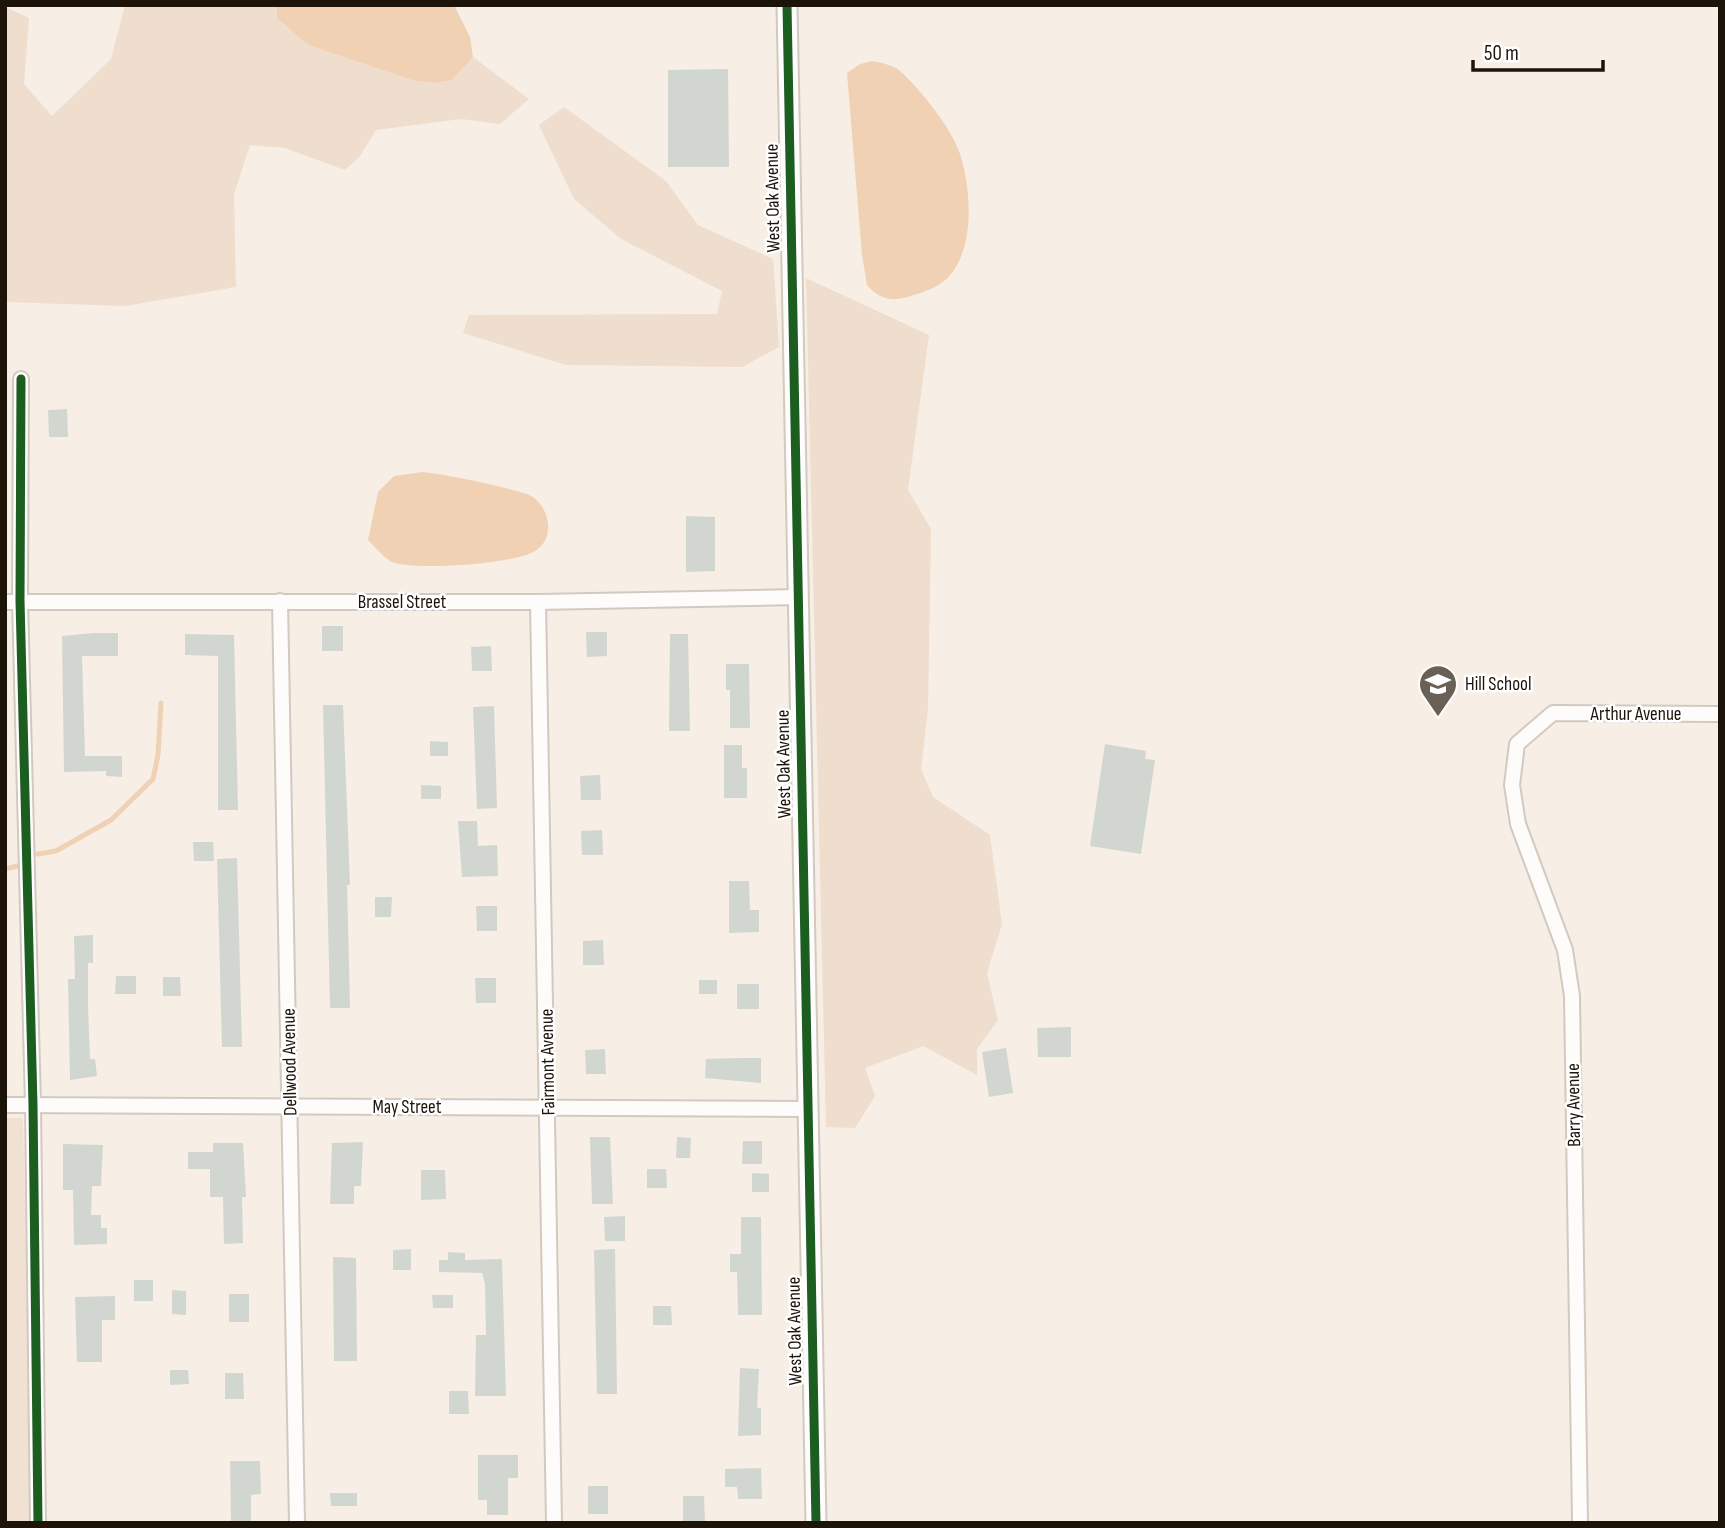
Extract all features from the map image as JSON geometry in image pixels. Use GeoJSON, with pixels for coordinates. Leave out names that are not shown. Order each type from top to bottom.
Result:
{"type":"FeatureCollection","features":[{"type":"Feature","properties":{"kind":"street","name":"West Oak Avenue"},"geometry":{"type":"LineString","coordinates":[[787,5],[816,1523]]}},
{"type":"Feature","properties":{"kind":"street"},"geometry":{"type":"LineString","coordinates":[[21,379],[13,601],[33,1105],[38,1523]]}},
{"type":"Feature","properties":{"kind":"street","name":"Brassel Street"},"geometry":{"type":"LineString","coordinates":[[13,601],[538,602],[798,597]]}},
{"type":"Feature","properties":{"kind":"street","name":"Dellwood Avenue"},"geometry":{"type":"LineString","coordinates":[[280,601],[297,1523]]}},
{"type":"Feature","properties":{"kind":"street","name":"Fairmont Avenue"},"geometry":{"type":"LineString","coordinates":[[538,602],[549,1106],[554,1523]]}},
{"type":"Feature","properties":{"kind":"street","name":"Arthur Avenue"},"geometry":{"type":"LineString","coordinates":[[1553,713],[1720,714]]}},
{"type":"Feature","properties":{"kind":"street","name":"Barry Avenue"},"geometry":{"type":"LineString","coordinates":[[1553,713],[1517,744],[1512,785],[1518,824],[1565,950],[1572,996],[1580,1523]]}},
{"type":"Feature","properties":{"kind":"street","name":"May Street"},"geometry":{"type":"LineString","coordinates":[[5,1105],[808,1109]]}},
{"type":"Feature","properties":{"kind":"shaded area"},"geometry":{"type":"Polygon","coordinates":[[[125,5],[276,5],[277,18],[308,45],[415,81],[435,83],[452,80],[473,57],[529,99],[500,124],[461,119],[376,130],[360,156],[345,170],[285,148],[250,145],[234,194],[236,287],[125,306],[5,302],[5,7],[29,18],[24,84],[52,116],[111,59],[125,5]]]}},
{"type":"Feature","properties":{"kind":"shaded area"},"geometry":{"type":"Polygon","coordinates":[[[276,5],[454,5],[470,37],[473,57],[452,80],[435,83],[415,81],[308,45],[277,18],[276,5]]]}},
{"type":"Feature","properties":{"kind":"shaded area"},"geometry":{"type":"Polygon","coordinates":[[[872,61],[898,70],[935,110],[956,144],[967,183],[969,215],[959,262],[948,278],[939,284],[900,299],[883,297],[867,285],[862,255],[847,73],[860,64],[872,61]]]}},
{"type":"Feature","properties":{"kind":"shaded area"},"geometry":{"type":"Polygon","coordinates":[[[564,107],[666,181],[698,225],[773,259],[779,347],[742,367],[566,365],[463,333],[469,315],[717,314],[722,291],[621,239],[574,199],[539,125],[564,107]]]}},
{"type":"Feature","properties":{"kind":"shaded area"},"geometry":{"type":"Polygon","coordinates":[[[806,278],[929,335],[908,490],[931,529],[928,710],[921,769],[933,797],[990,835],[1002,924],[987,973],[998,1020],[977,1049],[977,1075],[923,1046],[865,1068],[875,1096],[855,1128],[826,1127],[806,278]]]}},
{"type":"Feature","properties":{"kind":"shaded area"},"geometry":{"type":"Polygon","coordinates":[[[423,472],[498,486],[533,497],[545,512],[547,520],[548,532],[544,543],[524,556],[487,563],[420,566],[392,562],[368,540],[378,492],[394,476],[423,472]]]}},
{"type":"Feature","properties":{"kind":"shaded area"},"geometry":{"type":"Polygon","coordinates":[[[5,1118],[23,1118],[32,1523],[5,1523],[5,1118]]]}},
{"type":"Feature","properties":{"kind":"building"},"geometry":{"type":"Polygon","coordinates":[[[728,69],[729,167],[668,167],[668,70],[728,69]]]}},
{"type":"Feature","properties":{"kind":"building"},"geometry":{"type":"Polygon","coordinates":[[[67,409],[68,437],[49,437],[48,410],[67,409]]]}},
{"type":"Feature","properties":{"kind":"building"},"geometry":{"type":"Polygon","coordinates":[[[686,516],[715,517],[715,571],[686,572],[686,516]]]}},
{"type":"Feature","properties":{"kind":"building"},"geometry":{"type":"Polygon","coordinates":[[[322,626],[343,626],[343,651],[322,651],[322,626]]]}},
{"type":"Feature","properties":{"kind":"building"},"geometry":{"type":"Polygon","coordinates":[[[586,632],[607,632],[607,656],[587,657],[586,632]]]}},
{"type":"Feature","properties":{"kind":"building"},"geometry":{"type":"Polygon","coordinates":[[[118,633],[118,656],[82,656],[85,756],[122,756],[122,777],[106,776],[106,771],[64,772],[62,636],[118,633]]]}},
{"type":"Feature","properties":{"kind":"building"},"geometry":{"type":"Polygon","coordinates":[[[185,634],[234,635],[238,810],[218,810],[218,656],[185,655],[185,634]]]}},
{"type":"Feature","properties":{"kind":"building"},"geometry":{"type":"Polygon","coordinates":[[[670,634],[688,634],[690,731],[669,731],[670,634]]]}},
{"type":"Feature","properties":{"kind":"building"},"geometry":{"type":"Polygon","coordinates":[[[491,646],[492,671],[472,671],[471,647],[491,646]]]}},
{"type":"Feature","properties":{"kind":"building"},"geometry":{"type":"Polygon","coordinates":[[[726,664],[749,664],[750,728],[730,728],[730,690],[726,690],[726,664]]]}},
{"type":"Feature","properties":{"kind":"building"},"geometry":{"type":"Polygon","coordinates":[[[323,705],[343,705],[350,885],[347,885],[350,1008],[330,1008],[323,705]]]}},
{"type":"Feature","properties":{"kind":"building"},"geometry":{"type":"Polygon","coordinates":[[[494,706],[497,808],[477,809],[473,707],[494,706]]]}},
{"type":"Feature","properties":{"kind":"building"},"geometry":{"type":"Polygon","coordinates":[[[430,741],[448,742],[448,756],[430,756],[430,741]]]}},
{"type":"Feature","properties":{"kind":"building"},"geometry":{"type":"Polygon","coordinates":[[[1105,744],[1146,751],[1145,759],[1155,760],[1141,854],[1090,846],[1105,744]]]}},
{"type":"Feature","properties":{"kind":"building"},"geometry":{"type":"Polygon","coordinates":[[[724,745],[742,745],[742,768],[747,768],[747,798],[724,798],[724,745]]]}},
{"type":"Feature","properties":{"kind":"building"},"geometry":{"type":"Polygon","coordinates":[[[600,775],[601,800],[581,800],[580,776],[600,775]]]}},
{"type":"Feature","properties":{"kind":"building"},"geometry":{"type":"Polygon","coordinates":[[[421,785],[441,786],[441,799],[421,799],[421,785]]]}},
{"type":"Feature","properties":{"kind":"building"},"geometry":{"type":"Polygon","coordinates":[[[458,821],[477,821],[478,846],[497,845],[498,876],[462,877],[458,821]]]}},
{"type":"Feature","properties":{"kind":"building"},"geometry":{"type":"Polygon","coordinates":[[[602,830],[603,855],[582,855],[581,831],[602,830]]]}},
{"type":"Feature","properties":{"kind":"building"},"geometry":{"type":"Polygon","coordinates":[[[193,842],[213,842],[214,861],[194,861],[193,842]]]}},
{"type":"Feature","properties":{"kind":"building"},"geometry":{"type":"Polygon","coordinates":[[[237,858],[242,1047],[222,1047],[217,859],[237,858]]]}},
{"type":"Feature","properties":{"kind":"building"},"geometry":{"type":"Polygon","coordinates":[[[729,881],[749,881],[750,910],[759,910],[759,932],[729,933],[729,881]]]}},
{"type":"Feature","properties":{"kind":"building"},"geometry":{"type":"Polygon","coordinates":[[[375,897],[392,897],[391,917],[375,917],[375,897]]]}},
{"type":"Feature","properties":{"kind":"building"},"geometry":{"type":"Polygon","coordinates":[[[476,906],[497,906],[497,931],[477,931],[476,906]]]}},
{"type":"Feature","properties":{"kind":"building"},"geometry":{"type":"Polygon","coordinates":[[[93,935],[93,963],[88,963],[88,1007],[90,1059],[95,1059],[97,1076],[70,1080],[68,979],[75,979],[74,936],[93,935]]]}},
{"type":"Feature","properties":{"kind":"building"},"geometry":{"type":"Polygon","coordinates":[[[603,940],[604,965],[583,965],[583,941],[603,940]]]}},
{"type":"Feature","properties":{"kind":"building"},"geometry":{"type":"Polygon","coordinates":[[[116,976],[136,976],[136,994],[115,994],[116,976]]]}},
{"type":"Feature","properties":{"kind":"building"},"geometry":{"type":"Polygon","coordinates":[[[163,977],[180,977],[181,996],[163,996],[163,977]]]}},
{"type":"Feature","properties":{"kind":"building"},"geometry":{"type":"Polygon","coordinates":[[[475,978],[496,978],[496,1003],[476,1003],[475,978]]]}},
{"type":"Feature","properties":{"kind":"building"},"geometry":{"type":"Polygon","coordinates":[[[699,980],[717,980],[717,994],[699,994],[699,980]]]}},
{"type":"Feature","properties":{"kind":"building"},"geometry":{"type":"Polygon","coordinates":[[[737,984],[759,984],[759,1009],[737,1009],[737,984]]]}},
{"type":"Feature","properties":{"kind":"building"},"geometry":{"type":"Polygon","coordinates":[[[1071,1027],[1071,1057],[1038,1057],[1037,1028],[1071,1027]]]}},
{"type":"Feature","properties":{"kind":"building"},"geometry":{"type":"Polygon","coordinates":[[[1006,1048],[1013,1093],[989,1097],[982,1052],[1006,1048]]]}},
{"type":"Feature","properties":{"kind":"building"},"geometry":{"type":"Polygon","coordinates":[[[605,1049],[606,1074],[586,1074],[585,1050],[605,1049]]]}},
{"type":"Feature","properties":{"kind":"building"},"geometry":{"type":"Polygon","coordinates":[[[761,1058],[761,1083],[705,1078],[706,1059],[761,1058]]]}},
{"type":"Feature","properties":{"kind":"building"},"geometry":{"type":"Polygon","coordinates":[[[590,1137],[610,1137],[613,1204],[592,1204],[590,1137]]]}},
{"type":"Feature","properties":{"kind":"building"},"geometry":{"type":"Polygon","coordinates":[[[677,1137],[691,1138],[690,1158],[676,1158],[677,1137]]]}},
{"type":"Feature","properties":{"kind":"building"},"geometry":{"type":"Polygon","coordinates":[[[743,1141],[762,1141],[762,1164],[742,1164],[743,1141]]]}},
{"type":"Feature","properties":{"kind":"building"},"geometry":{"type":"Polygon","coordinates":[[[363,1142],[361,1186],[354,1186],[354,1204],[330,1204],[332,1143],[363,1142]]]}},
{"type":"Feature","properties":{"kind":"building"},"geometry":{"type":"Polygon","coordinates":[[[213,1143],[243,1143],[246,1197],[242,1197],[243,1243],[224,1244],[223,1197],[210,1197],[210,1169],[188,1169],[188,1152],[213,1152],[213,1143]]]}},
{"type":"Feature","properties":{"kind":"building"},"geometry":{"type":"Polygon","coordinates":[[[63,1144],[103,1145],[101,1186],[92,1186],[91,1215],[101,1215],[101,1228],[107,1228],[107,1244],[74,1245],[73,1190],[63,1190],[63,1144]]]}},
{"type":"Feature","properties":{"kind":"building"},"geometry":{"type":"Polygon","coordinates":[[[647,1169],[666,1169],[667,1188],[647,1188],[647,1169]]]}},
{"type":"Feature","properties":{"kind":"building"},"geometry":{"type":"Polygon","coordinates":[[[421,1170],[445,1170],[446,1199],[421,1200],[421,1170]]]}},
{"type":"Feature","properties":{"kind":"building"},"geometry":{"type":"Polygon","coordinates":[[[752,1173],[769,1174],[769,1192],[752,1192],[752,1173]]]}},
{"type":"Feature","properties":{"kind":"building"},"geometry":{"type":"Polygon","coordinates":[[[625,1216],[625,1241],[605,1241],[604,1217],[625,1216]]]}},
{"type":"Feature","properties":{"kind":"building"},"geometry":{"type":"Polygon","coordinates":[[[741,1217],[761,1217],[762,1315],[738,1315],[737,1272],[730,1272],[730,1254],[741,1254],[741,1217]]]}},
{"type":"Feature","properties":{"kind":"building"},"geometry":{"type":"Polygon","coordinates":[[[411,1249],[411,1270],[393,1270],[393,1250],[411,1249]]]}},
{"type":"Feature","properties":{"kind":"building"},"geometry":{"type":"Polygon","coordinates":[[[615,1249],[617,1394],[597,1394],[594,1250],[615,1249]]]}},
{"type":"Feature","properties":{"kind":"building"},"geometry":{"type":"Polygon","coordinates":[[[448,1252],[465,1253],[465,1260],[502,1259],[506,1396],[475,1396],[476,1335],[486,1335],[485,1284],[482,1273],[439,1272],[439,1260],[448,1260],[448,1252]]]}},
{"type":"Feature","properties":{"kind":"building"},"geometry":{"type":"Polygon","coordinates":[[[333,1257],[356,1258],[357,1361],[334,1361],[333,1257]]]}},
{"type":"Feature","properties":{"kind":"building"},"geometry":{"type":"Polygon","coordinates":[[[134,1280],[153,1280],[153,1301],[134,1301],[134,1280]]]}},
{"type":"Feature","properties":{"kind":"building"},"geometry":{"type":"Polygon","coordinates":[[[172,1290],[186,1291],[186,1315],[172,1314],[172,1290]]]}},
{"type":"Feature","properties":{"kind":"building"},"geometry":{"type":"Polygon","coordinates":[[[229,1294],[249,1294],[249,1322],[229,1322],[229,1294]]]}},
{"type":"Feature","properties":{"kind":"building"},"geometry":{"type":"Polygon","coordinates":[[[432,1295],[453,1295],[453,1308],[433,1308],[432,1295]]]}},
{"type":"Feature","properties":{"kind":"building"},"geometry":{"type":"Polygon","coordinates":[[[115,1296],[115,1320],[102,1320],[102,1362],[77,1362],[75,1297],[115,1296]]]}},
{"type":"Feature","properties":{"kind":"building"},"geometry":{"type":"Polygon","coordinates":[[[653,1306],[671,1306],[672,1325],[653,1325],[653,1306]]]}},
{"type":"Feature","properties":{"kind":"building"},"geometry":{"type":"Polygon","coordinates":[[[740,1368],[759,1369],[757,1408],[761,1408],[761,1435],[738,1436],[740,1368]]]}},
{"type":"Feature","properties":{"kind":"building"},"geometry":{"type":"Polygon","coordinates":[[[170,1370],[188,1370],[189,1384],[170,1385],[170,1370]]]}},
{"type":"Feature","properties":{"kind":"building"},"geometry":{"type":"Polygon","coordinates":[[[225,1373],[243,1373],[244,1399],[225,1399],[225,1373]]]}},
{"type":"Feature","properties":{"kind":"building"},"geometry":{"type":"Polygon","coordinates":[[[449,1391],[468,1391],[469,1414],[449,1414],[449,1391]]]}},
{"type":"Feature","properties":{"kind":"building"},"geometry":{"type":"Polygon","coordinates":[[[478,1455],[518,1455],[518,1478],[508,1478],[508,1515],[487,1515],[487,1500],[478,1500],[478,1455]]]}},
{"type":"Feature","properties":{"kind":"building"},"geometry":{"type":"Polygon","coordinates":[[[230,1461],[260,1461],[261,1494],[251,1495],[251,1523],[231,1523],[230,1461]]]}},
{"type":"Feature","properties":{"kind":"building"},"geometry":{"type":"Polygon","coordinates":[[[761,1468],[762,1499],[738,1499],[737,1487],[725,1487],[725,1469],[761,1468]]]}},
{"type":"Feature","properties":{"kind":"building"},"geometry":{"type":"Polygon","coordinates":[[[588,1486],[608,1486],[608,1514],[588,1514],[588,1486]]]}},
{"type":"Feature","properties":{"kind":"building"},"geometry":{"type":"Polygon","coordinates":[[[330,1493],[357,1493],[357,1506],[331,1506],[330,1493]]]}},
{"type":"Feature","properties":{"kind":"building"},"geometry":{"type":"Polygon","coordinates":[[[683,1496],[704,1496],[705,1522],[683,1522],[683,1496]]]}},
{"type":"Feature","properties":{"kind":"waterway"},"geometry":{"type":"LineString","coordinates":[[38,854],[56,851],[111,820],[153,779],[158,755],[161,703]]}},
{"type":"Feature","properties":{"kind":"waterway"},"geometry":{"type":"LineString","coordinates":[[5,869],[26,864]]}},
{"type":"Feature","properties":{"kind":"cycle path"},"geometry":{"type":"LineString","coordinates":[[787,5],[816,1523]]}},
{"type":"Feature","properties":{"kind":"cycle path"},"geometry":{"type":"LineString","coordinates":[[21,379],[20,601],[33,1105],[38,1523]]}},
{"type":"Feature","properties":{"kind":"place","name":"Hill School"},"geometry":{"type":"Point","coordinates":[1438,718]}}]}
